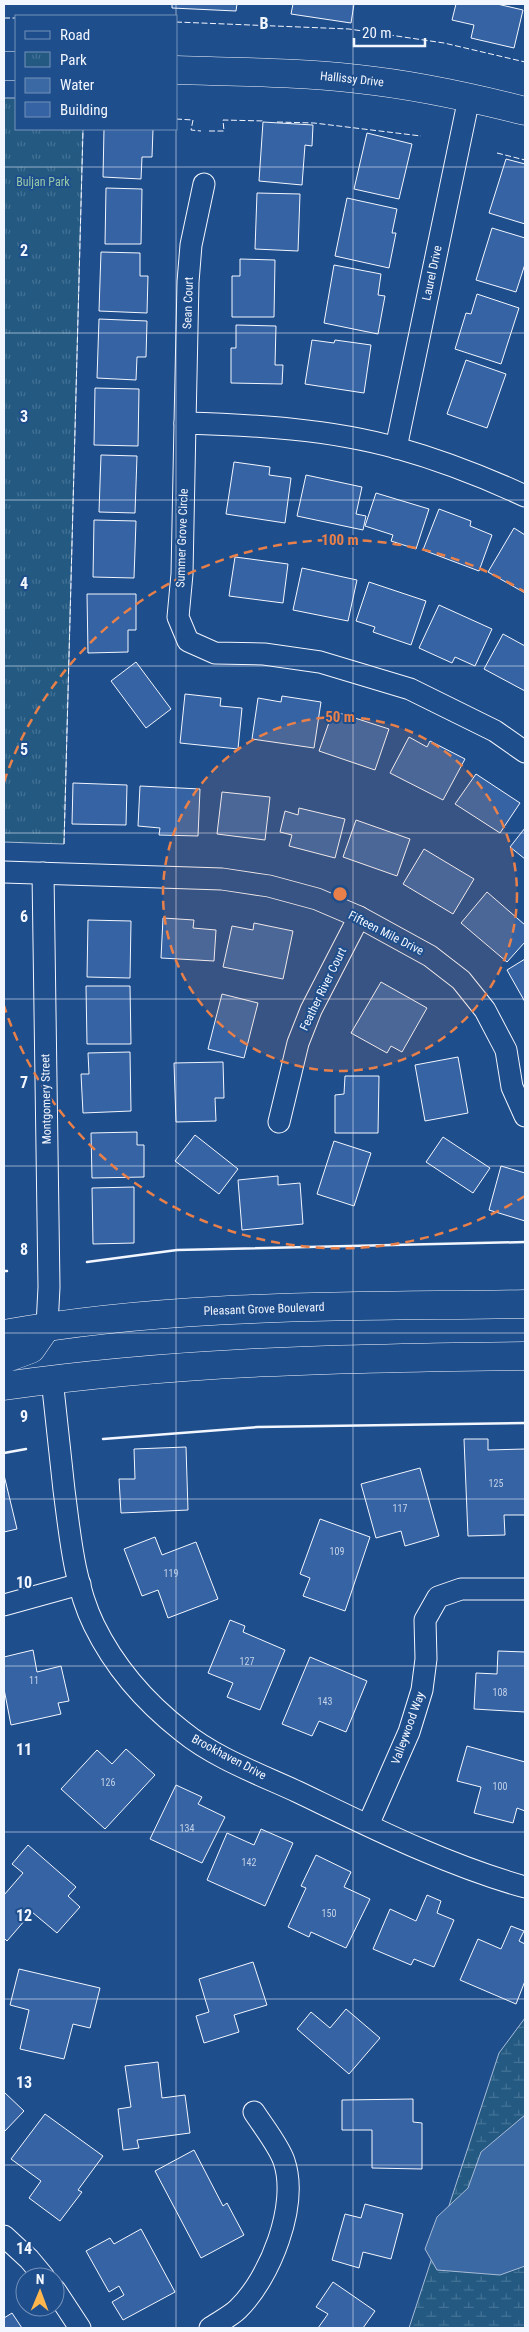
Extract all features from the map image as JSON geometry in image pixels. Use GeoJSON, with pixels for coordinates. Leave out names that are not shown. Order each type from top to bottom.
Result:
{"type":"FeatureCollection","features":[{"type":"Feature","properties":{"kind":"main road","name":"Hallissy Drive"},"geometry":{"type":"LineString","coordinates":[[178,70],[284,73],[357,79],[411,86],[525,111]]}},
{"type":"Feature","properties":{"kind":"main road","name":"Pleasant Grove Boulevard"},"geometry":{"type":"LineString","coordinates":[[4,1334],[47,1326],[211,1310],[272,1307],[525,1304]]}},
{"type":"Feature","properties":{"kind":"main road"},"geometry":{"type":"LineString","coordinates":[[4,1359],[31,1349],[47,1326]]}},
{"type":"Feature","properties":{"kind":"main road"},"geometry":{"type":"LineString","coordinates":[[4,1386],[154,1368],[273,1360],[525,1356]]}},
{"type":"Feature","properties":{"kind":"street","name":"Laurel Drive"},"geometry":{"type":"LineString","coordinates":[[396,448],[469,98]]}},
{"type":"Feature","properties":{"kind":"street","name":"Sean Court"},"geometry":{"type":"LineString","coordinates":[[185,423],[188,282],[192,245],[204,184]]}},
{"type":"Feature","properties":{"kind":"street"},"geometry":{"type":"LineString","coordinates":[[185,423],[292,430],[396,448],[498,483],[525,496]]}},
{"type":"Feature","properties":{"kind":"street","name":"Summer Grove Circle"},"geometry":{"type":"LineString","coordinates":[[185,423],[182,574],[178,616],[188,641],[215,652],[264,654],[320,662],[410,689],[495,731],[525,752]]}},
{"type":"Feature","properties":{"kind":"street","name":"Fifteen Mile Drive"},"geometry":{"type":"LineString","coordinates":[[4,872],[222,879],[268,886],[317,899],[359,917],[430,956],[461,980],[485,1010],[506,1050],[512,1087],[525,1116]]}},
{"type":"Feature","properties":{"kind":"street","name":"Montgomery Street"},"geometry":{"type":"LineString","coordinates":[[43,873],[49,1287],[47,1326]]}},
{"type":"Feature","properties":{"kind":"street","name":"Feather River Court"},"geometry":{"type":"LineString","coordinates":[[279,1122],[298,1043],[311,1010],[359,917]]}},
{"type":"Feature","properties":{"kind":"street","name":"Brookhaven Drive"},"geometry":{"type":"LineString","coordinates":[[52,1379],[71,1544],[80,1584],[93,1624],[112,1658],[133,1686],[155,1709],[184,1733],[226,1758],[368,1825],[463,1866],[498,1880],[525,1887]]}},
{"type":"Feature","properties":{"kind":"street"},"geometry":{"type":"LineString","coordinates":[[4,1605],[80,1584]]}},
{"type":"Feature","properties":{"kind":"street","name":"Valleywood Way"},"geometry":{"type":"LineString","coordinates":[[368,1825],[409,1732],[422,1690],[426,1659],[426,1620],[438,1597],[461,1589],[525,1589]]}},
{"type":"Feature","properties":{"kind":"street"},"geometry":{"type":"LineString","coordinates":[[210,2328],[238,2309],[254,2289],[270,2259],[283,2228],[288,2193],[284,2161],[254,2112]]}},
{"type":"Feature","properties":{"kind":"street"},"geometry":{"type":"LineString","coordinates":[[4,2236],[36,2267]]}},
{"type":"Feature","properties":{"kind":"street"},"geometry":{"type":"LineString","coordinates":[[65,2302],[80,2328]]}},
{"type":"Feature","properties":{"kind":"green space","name":"Buljan Park"},"geometry":{"type":"Polygon","coordinates":[[[4,98],[15,98],[15,130],[83,130],[64,844],[4,842],[4,98]]]}},
{"type":"Feature","properties":{"kind":"green space"},"geometry":{"type":"Polygon","coordinates":[[[525,2018],[525,2328],[409,2328],[499,2053],[525,2018]]]}},
{"type":"Feature","properties":{"kind":"water"},"geometry":{"type":"Polygon","coordinates":[[[525,2115],[525,2266],[500,2275],[437,2270],[425,2249],[437,2217],[468,2188],[481,2152],[525,2115]]]}},
{"type":"Feature","properties":{"kind":"building"},"geometry":{"type":"Polygon","coordinates":[[[172,4],[237,4],[236,11],[172,8],[172,4]]]}},
{"type":"Feature","properties":{"kind":"building"},"geometry":{"type":"Polygon","coordinates":[[[293,4],[354,4],[351,23],[291,14],[293,4]]]}},
{"type":"Feature","properties":{"kind":"building"},"geometry":{"type":"Polygon","coordinates":[[[456,4],[497,4],[523,10],[514,48],[471,38],[474,25],[452,20],[456,4]]]}},
{"type":"Feature","properties":{"kind":"building"},"geometry":{"type":"Polygon","coordinates":[[[263,122],[313,125],[312,146],[305,145],[302,185],[259,181],[263,122]]]}},
{"type":"Feature","properties":{"kind":"building"},"geometry":{"type":"Polygon","coordinates":[[[104,130],[153,130],[152,157],[142,157],[141,179],[103,177],[104,130]]]}},
{"type":"Feature","properties":{"kind":"building"},"geometry":{"type":"Polygon","coordinates":[[[367,133],[412,144],[399,199],[354,189],[367,133]]]}},
{"type":"Feature","properties":{"kind":"building"},"geometry":{"type":"Polygon","coordinates":[[[506,159],[525,164],[525,224],[489,213],[506,159]]]}},
{"type":"Feature","properties":{"kind":"building"},"geometry":{"type":"Polygon","coordinates":[[[106,188],[142,189],[141,244],[105,244],[106,188]]]}},
{"type":"Feature","properties":{"kind":"building"},"geometry":{"type":"Polygon","coordinates":[[[257,193],[300,194],[298,251],[255,249],[257,193]]]}},
{"type":"Feature","properties":{"kind":"building"},"geometry":{"type":"Polygon","coordinates":[[[347,198],[397,209],[392,233],[396,233],[389,268],[335,256],[347,198]]]}},
{"type":"Feature","properties":{"kind":"building"},"geometry":{"type":"Polygon","coordinates":[[[492,228],[525,238],[525,264],[516,292],[476,280],[492,228]]]}},
{"type":"Feature","properties":{"kind":"building"},"geometry":{"type":"Polygon","coordinates":[[[101,252],[140,253],[140,276],[148,276],[147,313],[99,311],[101,252]]]}},
{"type":"Feature","properties":{"kind":"building"},"geometry":{"type":"Polygon","coordinates":[[[240,259],[275,260],[274,317],[232,317],[232,276],[240,276],[240,259]]]}},
{"type":"Feature","properties":{"kind":"building"},"geometry":{"type":"Polygon","coordinates":[[[334,265],[381,274],[378,295],[385,296],[378,334],[324,323],[334,265]]]}},
{"type":"Feature","properties":{"kind":"building"},"geometry":{"type":"Polygon","coordinates":[[[477,294],[519,308],[501,364],[455,349],[466,313],[471,314],[477,294]]]}},
{"type":"Feature","properties":{"kind":"building"},"geometry":{"type":"Polygon","coordinates":[[[99,319],[147,321],[146,357],[137,357],[136,380],[97,378],[99,319]]]}},
{"type":"Feature","properties":{"kind":"building"},"geometry":{"type":"Polygon","coordinates":[[[236,325],[276,326],[275,365],[283,365],[282,384],[231,383],[231,348],[236,348],[236,325]]]}},
{"type":"Feature","properties":{"kind":"building"},"geometry":{"type":"Polygon","coordinates":[[[312,340],[334,343],[335,340],[371,345],[364,393],[305,384],[312,340]]]}},
{"type":"Feature","properties":{"kind":"building"},"geometry":{"type":"Polygon","coordinates":[[[466,360],[506,374],[487,428],[447,414],[466,360]]]}},
{"type":"Feature","properties":{"kind":"building"},"geometry":{"type":"Polygon","coordinates":[[[95,388],[139,389],[138,446],[94,445],[95,388]]]}},
{"type":"Feature","properties":{"kind":"building"},"geometry":{"type":"Polygon","coordinates":[[[101,455],[137,456],[135,513],[99,512],[101,455]]]}},
{"type":"Feature","properties":{"kind":"building"},"geometry":{"type":"Polygon","coordinates":[[[234,462],[270,467],[269,475],[291,478],[285,523],[226,514],[234,462]]]}},
{"type":"Feature","properties":{"kind":"building"},"geometry":{"type":"Polygon","coordinates":[[[306,475],[362,487],[356,514],[366,516],[363,530],[297,516],[306,475]]]}},
{"type":"Feature","properties":{"kind":"building"},"geometry":{"type":"Polygon","coordinates":[[[376,493],[429,509],[416,549],[391,541],[393,535],[365,526],[376,493]]]}},
{"type":"Feature","properties":{"kind":"building"},"geometry":{"type":"Polygon","coordinates":[[[439,509],[471,521],[470,526],[492,535],[479,571],[423,550],[439,509]]]}},
{"type":"Feature","properties":{"kind":"building"},"geometry":{"type":"Polygon","coordinates":[[[94,520],[136,521],[134,578],[93,577],[94,520]]]}},
{"type":"Feature","properties":{"kind":"building"},"geometry":{"type":"Polygon","coordinates":[[[514,528],[525,535],[525,593],[488,572],[514,528]]]}},
{"type":"Feature","properties":{"kind":"building"},"geometry":{"type":"Polygon","coordinates":[[[235,557],[288,564],[283,603],[229,596],[235,557]]]}},
{"type":"Feature","properties":{"kind":"building"},"geometry":{"type":"Polygon","coordinates":[[[302,568],[357,580],[348,621],[293,610],[302,568]]]}},
{"type":"Feature","properties":{"kind":"building"},"geometry":{"type":"Polygon","coordinates":[[[369,582],[426,601],[411,645],[373,632],[375,627],[356,621],[369,582]]]}},
{"type":"Feature","properties":{"kind":"building"},"geometry":{"type":"Polygon","coordinates":[[[87,594],[136,594],[136,630],[128,630],[128,652],[88,653],[87,594]]]}},
{"type":"Feature","properties":{"kind":"building"},"geometry":{"type":"Polygon","coordinates":[[[439,605],[492,629],[475,666],[455,657],[452,663],[419,648],[439,605]]]}},
{"type":"Feature","properties":{"kind":"building"},"geometry":{"type":"Polygon","coordinates":[[[503,634],[525,646],[525,691],[484,669],[503,634]]]}},
{"type":"Feature","properties":{"kind":"building"},"geometry":{"type":"Polygon","coordinates":[[[136,662],[171,709],[146,728],[111,681],[136,662]]]}},
{"type":"Feature","properties":{"kind":"building"},"geometry":{"type":"Polygon","coordinates":[[[185,694],[221,698],[220,706],[242,708],[238,749],[180,743],[185,694]]]}},
{"type":"Feature","properties":{"kind":"building"},"geometry":{"type":"Polygon","coordinates":[[[282,696],[321,702],[314,748],[252,739],[258,698],[281,702],[282,696]]]}},
{"type":"Feature","properties":{"kind":"building"},"geometry":{"type":"Polygon","coordinates":[[[333,711],[389,729],[375,770],[319,751],[333,711]]]}},
{"type":"Feature","properties":{"kind":"building"},"geometry":{"type":"Polygon","coordinates":[[[409,737],[427,747],[430,741],[465,759],[443,800],[390,773],[409,737]]]}},
{"type":"Feature","properties":{"kind":"building"},"geometry":{"type":"Polygon","coordinates":[[[476,774],[520,803],[500,833],[455,804],[476,774]]]}},
{"type":"Feature","properties":{"kind":"building"},"geometry":{"type":"Polygon","coordinates":[[[73,783],[127,785],[126,825],[72,824],[73,783]]]}},
{"type":"Feature","properties":{"kind":"building"},"geometry":{"type":"Polygon","coordinates":[[[140,786],[200,789],[198,836],[159,835],[160,828],[138,826],[140,786]]]}},
{"type":"Feature","properties":{"kind":"building"},"geometry":{"type":"Polygon","coordinates":[[[222,792],[270,797],[265,840],[217,834],[222,792]]]}},
{"type":"Feature","properties":{"kind":"building"},"geometry":{"type":"Polygon","coordinates":[[[299,808],[345,819],[335,858],[289,846],[292,835],[280,832],[285,811],[298,815],[299,808]]]}},
{"type":"Feature","properties":{"kind":"building"},"geometry":{"type":"Polygon","coordinates":[[[356,820],[410,839],[397,876],[343,857],[356,820]]]}},
{"type":"Feature","properties":{"kind":"building"},"geometry":{"type":"Polygon","coordinates":[[[525,828],[525,859],[510,847],[525,828]]]}},
{"type":"Feature","properties":{"kind":"building"},"geometry":{"type":"Polygon","coordinates":[[[424,849],[474,879],[453,914],[403,884],[424,849]]]}},
{"type":"Feature","properties":{"kind":"building"},"geometry":{"type":"Polygon","coordinates":[[[487,892],[525,925],[525,942],[507,962],[461,923],[487,892]]]}},
{"type":"Feature","properties":{"kind":"building"},"geometry":{"type":"Polygon","coordinates":[[[163,918],[194,920],[193,928],[216,930],[214,961],[161,958],[163,918]]]}},
{"type":"Feature","properties":{"kind":"building"},"geometry":{"type":"Polygon","coordinates":[[[88,920],[131,921],[130,978],[87,977],[88,920]]]}},
{"type":"Feature","properties":{"kind":"building"},"geometry":{"type":"Polygon","coordinates":[[[254,923],[293,931],[283,979],[223,967],[232,926],[253,930],[254,923]]]}},
{"type":"Feature","properties":{"kind":"building"},"geometry":{"type":"Polygon","coordinates":[[[525,959],[525,1002],[507,970],[525,959]]]}},
{"type":"Feature","properties":{"kind":"building"},"geometry":{"type":"Polygon","coordinates":[[[381,982],[427,1008],[402,1052],[391,1046],[387,1053],[351,1033],[381,982]]]}},
{"type":"Feature","properties":{"kind":"building"},"geometry":{"type":"Polygon","coordinates":[[[86,986],[130,986],[131,1044],[87,1044],[86,986]]]}},
{"type":"Feature","properties":{"kind":"building"},"geometry":{"type":"Polygon","coordinates":[[[222,994],[258,1003],[244,1058],[208,1049],[222,994]]]}},
{"type":"Feature","properties":{"kind":"building"},"geometry":{"type":"Polygon","coordinates":[[[130,1052],[131,1111],[83,1113],[81,1074],[89,1074],[88,1053],[130,1052]]]}},
{"type":"Feature","properties":{"kind":"building"},"geometry":{"type":"Polygon","coordinates":[[[458,1057],[468,1113],[425,1121],[415,1065],[458,1057]]]}},
{"type":"Feature","properties":{"kind":"building"},"geometry":{"type":"Polygon","coordinates":[[[223,1062],[224,1098],[215,1098],[216,1121],[176,1122],[174,1063],[223,1062]]]}},
{"type":"Feature","properties":{"kind":"building"},"geometry":{"type":"Polygon","coordinates":[[[345,1076],[379,1076],[378,1133],[335,1133],[335,1095],[344,1094],[345,1076]]]}},
{"type":"Feature","properties":{"kind":"building"},"geometry":{"type":"Polygon","coordinates":[[[137,1132],[137,1145],[144,1145],[144,1177],[92,1178],[91,1133],[137,1132]]]}},
{"type":"Feature","properties":{"kind":"building"},"geometry":{"type":"Polygon","coordinates":[[[195,1135],[238,1169],[219,1194],[175,1161],[195,1135]]]}},
{"type":"Feature","properties":{"kind":"building"},"geometry":{"type":"Polygon","coordinates":[[[443,1137],[490,1168],[473,1193],[426,1162],[443,1137]]]}},
{"type":"Feature","properties":{"kind":"building"},"geometry":{"type":"Polygon","coordinates":[[[334,1141],[371,1153],[354,1206],[317,1194],[334,1141]]]}},
{"type":"Feature","properties":{"kind":"building"},"geometry":{"type":"Polygon","coordinates":[[[501,1166],[525,1173],[525,1221],[489,1210],[501,1166]]]}},
{"type":"Feature","properties":{"kind":"building"},"geometry":{"type":"Polygon","coordinates":[[[278,1176],[278,1185],[300,1183],[303,1224],[242,1230],[238,1180],[278,1176]]]}},
{"type":"Feature","properties":{"kind":"building"},"geometry":{"type":"Polygon","coordinates":[[[134,1187],[134,1243],[93,1244],[92,1188],[134,1187]]]}},
{"type":"Feature","properties":{"kind":"building"},"geometry":{"type":"Polygon","coordinates":[[[464,1439],[488,1439],[488,1450],[525,1449],[525,1515],[504,1515],[505,1535],[468,1536],[464,1439]]]}},
{"type":"Feature","properties":{"kind":"building"},"geometry":{"type":"Polygon","coordinates":[[[186,1447],[188,1510],[121,1513],[119,1479],[135,1479],[134,1449],[186,1447]]]}},
{"type":"Feature","properties":{"kind":"building"},"geometry":{"type":"Polygon","coordinates":[[[420,1468],[439,1536],[405,1546],[401,1531],[376,1538],[361,1484],[420,1468]]]}},
{"type":"Feature","properties":{"kind":"building"},"geometry":{"type":"Polygon","coordinates":[[[4,1475],[17,1529],[4,1532],[4,1475]]]}},
{"type":"Feature","properties":{"kind":"building"},"geometry":{"type":"Polygon","coordinates":[[[320,1519],[370,1537],[345,1611],[303,1596],[310,1578],[300,1574],[320,1519]]]}},
{"type":"Feature","properties":{"kind":"building"},"geometry":{"type":"Polygon","coordinates":[[[155,1537],[162,1555],[196,1542],[218,1599],[168,1618],[158,1590],[142,1596],[124,1549],[155,1537]]]}},
{"type":"Feature","properties":{"kind":"building"},"geometry":{"type":"Polygon","coordinates":[[[230,1620],[245,1626],[243,1632],[285,1650],[260,1710],[227,1697],[233,1683],[208,1673],[230,1620]]]}},
{"type":"Feature","properties":{"kind":"building"},"geometry":{"type":"Polygon","coordinates":[[[33,1650],[37,1672],[61,1666],[69,1701],[58,1703],[61,1714],[11,1725],[4,1689],[4,1657],[33,1650]]]}},
{"type":"Feature","properties":{"kind":"building"},"geometry":{"type":"Polygon","coordinates":[[[498,1651],[525,1652],[525,1712],[474,1709],[476,1673],[497,1674],[498,1651]]]}},
{"type":"Feature","properties":{"kind":"building"},"geometry":{"type":"Polygon","coordinates":[[[310,1657],[367,1681],[346,1732],[319,1721],[312,1736],[282,1724],[310,1657]]]}},
{"type":"Feature","properties":{"kind":"building"},"geometry":{"type":"Polygon","coordinates":[[[467,1746],[525,1762],[525,1811],[517,1808],[513,1823],[474,1813],[481,1787],[457,1781],[467,1746]]]}},
{"type":"Feature","properties":{"kind":"building"},"geometry":{"type":"Polygon","coordinates":[[[126,1749],[155,1775],[105,1829],[61,1789],[97,1750],[112,1764],[126,1749]]]}},
{"type":"Feature","properties":{"kind":"building"},"geometry":{"type":"Polygon","coordinates":[[[176,1785],[202,1797],[198,1804],[225,1817],[202,1863],[150,1839],[176,1785]]]}},
{"type":"Feature","properties":{"kind":"building"},"geometry":{"type":"Polygon","coordinates":[[[261,1829],[293,1843],[265,1906],[207,1880],[227,1833],[254,1845],[261,1829]]]}},
{"type":"Feature","properties":{"kind":"building"},"geometry":{"type":"Polygon","coordinates":[[[28,1845],[76,1887],[68,1896],[80,1907],[57,1933],[32,1912],[7,1941],[4,1938],[4,1895],[23,1873],[12,1864],[28,1845]]]}},
{"type":"Feature","properties":{"kind":"building"},"geometry":{"type":"Polygon","coordinates":[[[316,1855],[351,1872],[344,1887],[370,1899],[346,1948],[311,1932],[309,1937],[288,1927],[306,1888],[301,1886],[316,1855]]]}},
{"type":"Feature","properties":{"kind":"building"},"geometry":{"type":"Polygon","coordinates":[[[427,1895],[441,1901],[437,1913],[454,1920],[434,1967],[414,1959],[411,1965],[373,1949],[390,1909],[416,1921],[427,1895]]]}},
{"type":"Feature","properties":{"kind":"building"},"geometry":{"type":"Polygon","coordinates":[[[511,1926],[524,1931],[519,1941],[525,1944],[525,1981],[516,2004],[460,1980],[478,1939],[501,1949],[511,1926]]]}},
{"type":"Feature","properties":{"kind":"building"},"geometry":{"type":"Polygon","coordinates":[[[253,1962],[267,2005],[234,2015],[239,2032],[204,2043],[196,2016],[209,2012],[199,1979],[253,1962]]]}},
{"type":"Feature","properties":{"kind":"building"},"geometry":{"type":"Polygon","coordinates":[[[19,1969],[100,1988],[90,2028],[73,2024],[64,2059],[20,2049],[29,2010],[10,2005],[19,1969]]]}},
{"type":"Feature","properties":{"kind":"building"},"geometry":{"type":"Polygon","coordinates":[[[346,2009],[380,2038],[349,2074],[297,2029],[311,2012],[330,2028],[346,2009]]]}},
{"type":"Feature","properties":{"kind":"building"},"geometry":{"type":"Polygon","coordinates":[[[158,2062],[162,2098],[185,2095],[190,2133],[137,2140],[139,2148],[123,2150],[118,2109],[131,2107],[125,2066],[158,2062]]]}},
{"type":"Feature","properties":{"kind":"building"},"geometry":{"type":"Polygon","coordinates":[[[4,2092],[24,2111],[4,2132],[4,2092]]]}},
{"type":"Feature","properties":{"kind":"building"},"geometry":{"type":"Polygon","coordinates":[[[413,2099],[413,2122],[422,2123],[422,2169],[372,2168],[372,2130],[342,2130],[342,2100],[413,2099]]]}},
{"type":"Feature","properties":{"kind":"building"},"geometry":{"type":"Polygon","coordinates":[[[45,2114],[103,2156],[78,2190],[82,2192],[60,2221],[29,2198],[41,2181],[11,2159],[45,2114]]]}},
{"type":"Feature","properties":{"kind":"building"},"geometry":{"type":"Polygon","coordinates":[[[194,2150],[223,2206],[227,2203],[244,2235],[201,2258],[155,2171],[194,2150]]]}},
{"type":"Feature","properties":{"kind":"building"},"geometry":{"type":"Polygon","coordinates":[[[365,2204],[403,2214],[391,2259],[363,2252],[359,2268],[332,2260],[345,2214],[361,2218],[365,2204]]]}},
{"type":"Feature","properties":{"kind":"building"},"geometry":{"type":"Polygon","coordinates":[[[141,2229],[175,2292],[123,2320],[112,2302],[124,2295],[119,2286],[109,2292],[86,2251],[110,2238],[114,2244],[141,2229]]]}},
{"type":"Feature","properties":{"kind":"building"},"geometry":{"type":"Polygon","coordinates":[[[333,2282],[375,2311],[363,2328],[318,2328],[328,2314],[316,2307],[333,2282]]]}},
{"type":"Feature","properties":{"kind":"building"},"geometry":{"type":"Polygon","coordinates":[[[12,2313],[22,2328],[4,2328],[4,2318],[12,2313]]]}},
{"type":"Feature","properties":{"kind":"fence"},"geometry":{"type":"LineString","coordinates":[[4,18],[15,18]]}},
{"type":"Feature","properties":{"kind":"fence"},"geometry":{"type":"LineString","coordinates":[[178,22],[349,29],[444,43],[525,62]]}},
{"type":"Feature","properties":{"kind":"fence"},"geometry":{"type":"LineString","coordinates":[[178,119],[193,120],[191,130],[201,131]]}},
{"type":"Feature","properties":{"kind":"fence"},"geometry":{"type":"LineString","coordinates":[[209,131],[224,131],[223,120],[265,121]]}},
{"type":"Feature","properties":{"kind":"fence"},"geometry":{"type":"LineString","coordinates":[[277,122],[314,123],[421,136]]}},
{"type":"Feature","properties":{"kind":"fence"},"geometry":{"type":"LineString","coordinates":[[64,844],[83,130]]}},
{"type":"Feature","properties":{"kind":"fence"},"geometry":{"type":"LineString","coordinates":[[497,153],[525,160]]}},
{"type":"Feature","properties":{"kind":"wall"},"geometry":{"type":"LineString","coordinates":[[87,1262],[177,1250],[525,1242]]}},
{"type":"Feature","properties":{"kind":"wall"},"geometry":{"type":"LineString","coordinates":[[103,1439],[258,1427],[525,1423]]}},
{"type":"Feature","properties":{"kind":"wall"},"geometry":{"type":"LineString","coordinates":[[4,1453],[26,1449]]}}]}
